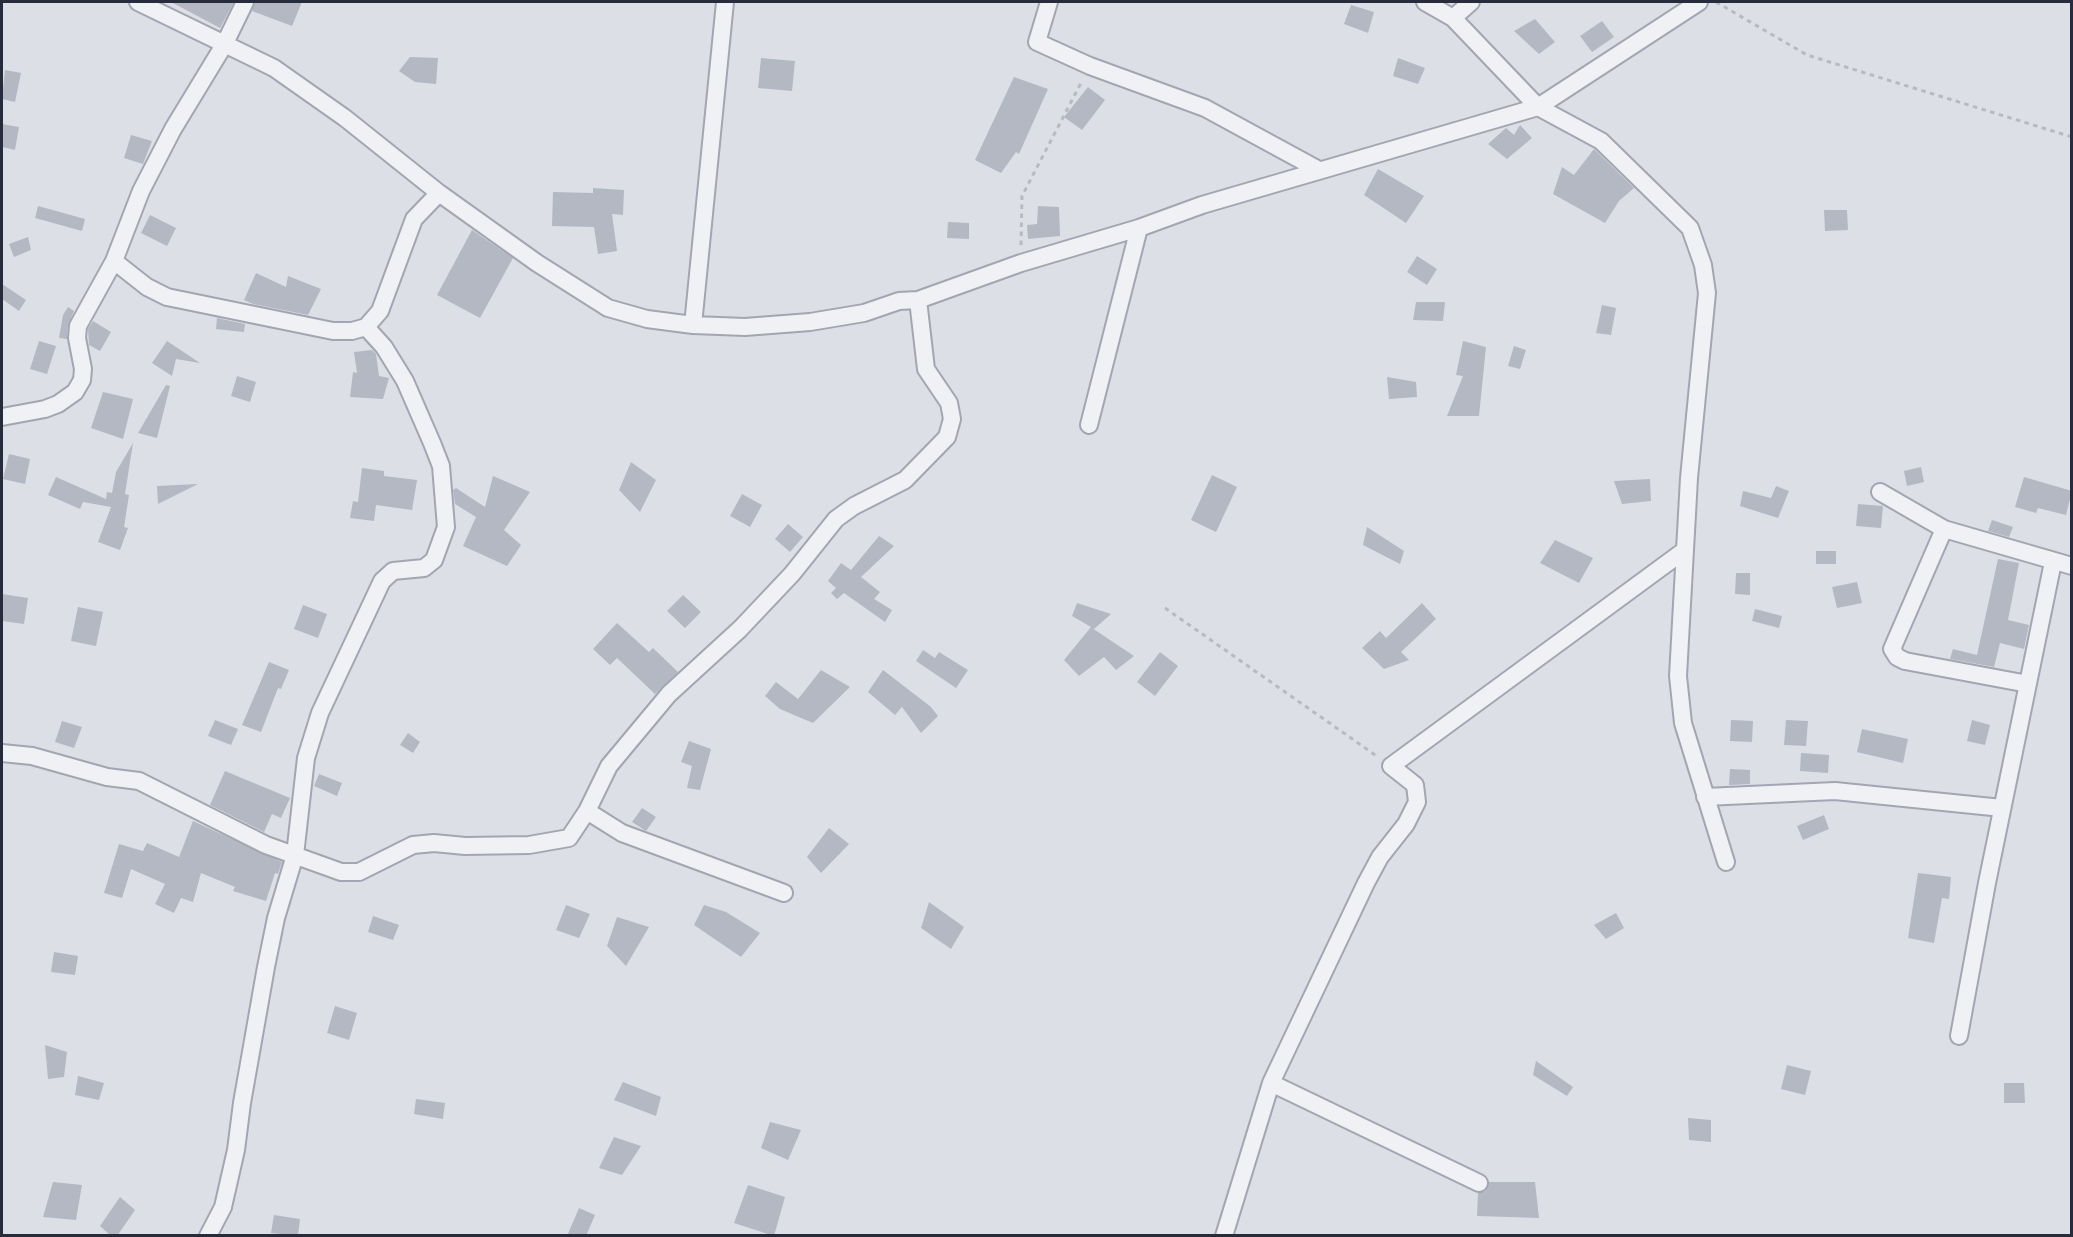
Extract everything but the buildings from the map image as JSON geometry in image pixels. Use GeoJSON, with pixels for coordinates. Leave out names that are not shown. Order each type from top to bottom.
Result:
{"type":"FeatureCollection","features":[{"type":"Feature","properties":{"kind":"street"},"geometry":{"type":"LineString","coordinates":[[138,2],[274,68],[345,118],[439,193],[537,262],[608,308],[646,320],[693,326],[746,327],[810,322],[864,313],[899,301],[918,300],[1021,262],[1139,228],[1202,205],[1538,107],[1699,2]]}},
{"type":"Feature","properties":{"kind":"street"},"geometry":{"type":"LineString","coordinates":[[2,417],[45,409],[58,404],[75,392],[82,380],[83,369],[76,338],[78,326],[91,298],[114,261],[141,191],[173,129],[224,45],[245,2]]}},
{"type":"Feature","properties":{"kind":"street"},"geometry":{"type":"LineString","coordinates":[[693,326],[725,2]]}},
{"type":"Feature","properties":{"kind":"street"},"geometry":{"type":"LineString","coordinates":[[1049,2],[1040,23],[1037,42],[1090,66],[1205,108],[1319,170]]}},
{"type":"Feature","properties":{"kind":"street"},"geometry":{"type":"LineString","coordinates":[[1425,2],[1453,18],[1538,107],[1601,141],[1690,228],[1703,265],[1707,293],[1689,478],[1678,676],[1680,703],[1705,797],[1726,862]]}},
{"type":"Feature","properties":{"kind":"street"},"geometry":{"type":"LineString","coordinates":[[1453,18],[1471,2]]}},
{"type":"Feature","properties":{"kind":"street"},"geometry":{"type":"LineString","coordinates":[[114,261],[157,294],[188,303],[333,331],[352,331],[366,327],[380,311],[414,219],[439,193]]}},
{"type":"Feature","properties":{"kind":"street"},"geometry":{"type":"LineString","coordinates":[[1089,425],[1139,228]]}},
{"type":"Feature","properties":{"kind":"street"},"geometry":{"type":"LineString","coordinates":[[2,753],[32,756],[107,777],[139,781],[266,844],[341,872],[359,872],[396,851],[413,845],[434,843],[465,846],[529,845],[569,838],[587,811],[609,766],[649,716],[792,574],[836,519],[854,506],[904,480],[947,436],[952,419],[949,403],[926,369],[918,300]]}},
{"type":"Feature","properties":{"kind":"street"},"geometry":{"type":"LineString","coordinates":[[208,1236],[223,1208],[231,1173],[276,918],[295,855],[306,758],[320,713],[382,581],[393,571],[424,568],[434,560],[446,527],[447,514],[441,466],[432,443],[405,381],[384,347],[366,327]]}},
{"type":"Feature","properties":{"kind":"street"},"geometry":{"type":"LineString","coordinates":[[1880,492],[1944,530],[2072,566]]}},
{"type":"Feature","properties":{"kind":"street"},"geometry":{"type":"LineString","coordinates":[[1944,530],[1892,649],[1897,657],[1905,661],[2028,684]]}},
{"type":"Feature","properties":{"kind":"street"},"geometry":{"type":"LineString","coordinates":[[1224,1236],[1271,1083],[1366,883],[1380,857],[1406,824],[1417,802],[1415,785],[1390,765],[1685,550]]}},
{"type":"Feature","properties":{"kind":"street"},"geometry":{"type":"LineString","coordinates":[[1959,1036],[2002,808],[2053,562]]}},
{"type":"Feature","properties":{"kind":"street"},"geometry":{"type":"LineString","coordinates":[[1705,797],[1835,791],[2002,808]]}},
{"type":"Feature","properties":{"kind":"street"},"geometry":{"type":"LineString","coordinates":[[587,811],[622,833],[784,893]]}},
{"type":"Feature","properties":{"kind":"street"},"geometry":{"type":"LineString","coordinates":[[1271,1083],[1479,1183]]}},
{"type":"Feature","properties":{"kind":"path"},"geometry":{"type":"LineString","coordinates":[[1716,2],[1807,55],[2072,137]]}},
{"type":"Feature","properties":{"kind":"path"},"geometry":{"type":"LineString","coordinates":[[1021,262],[1022,196],[1090,66]]}},
{"type":"Feature","properties":{"kind":"path"},"geometry":{"type":"LineString","coordinates":[[1165,608],[1390,765]]}}]}
